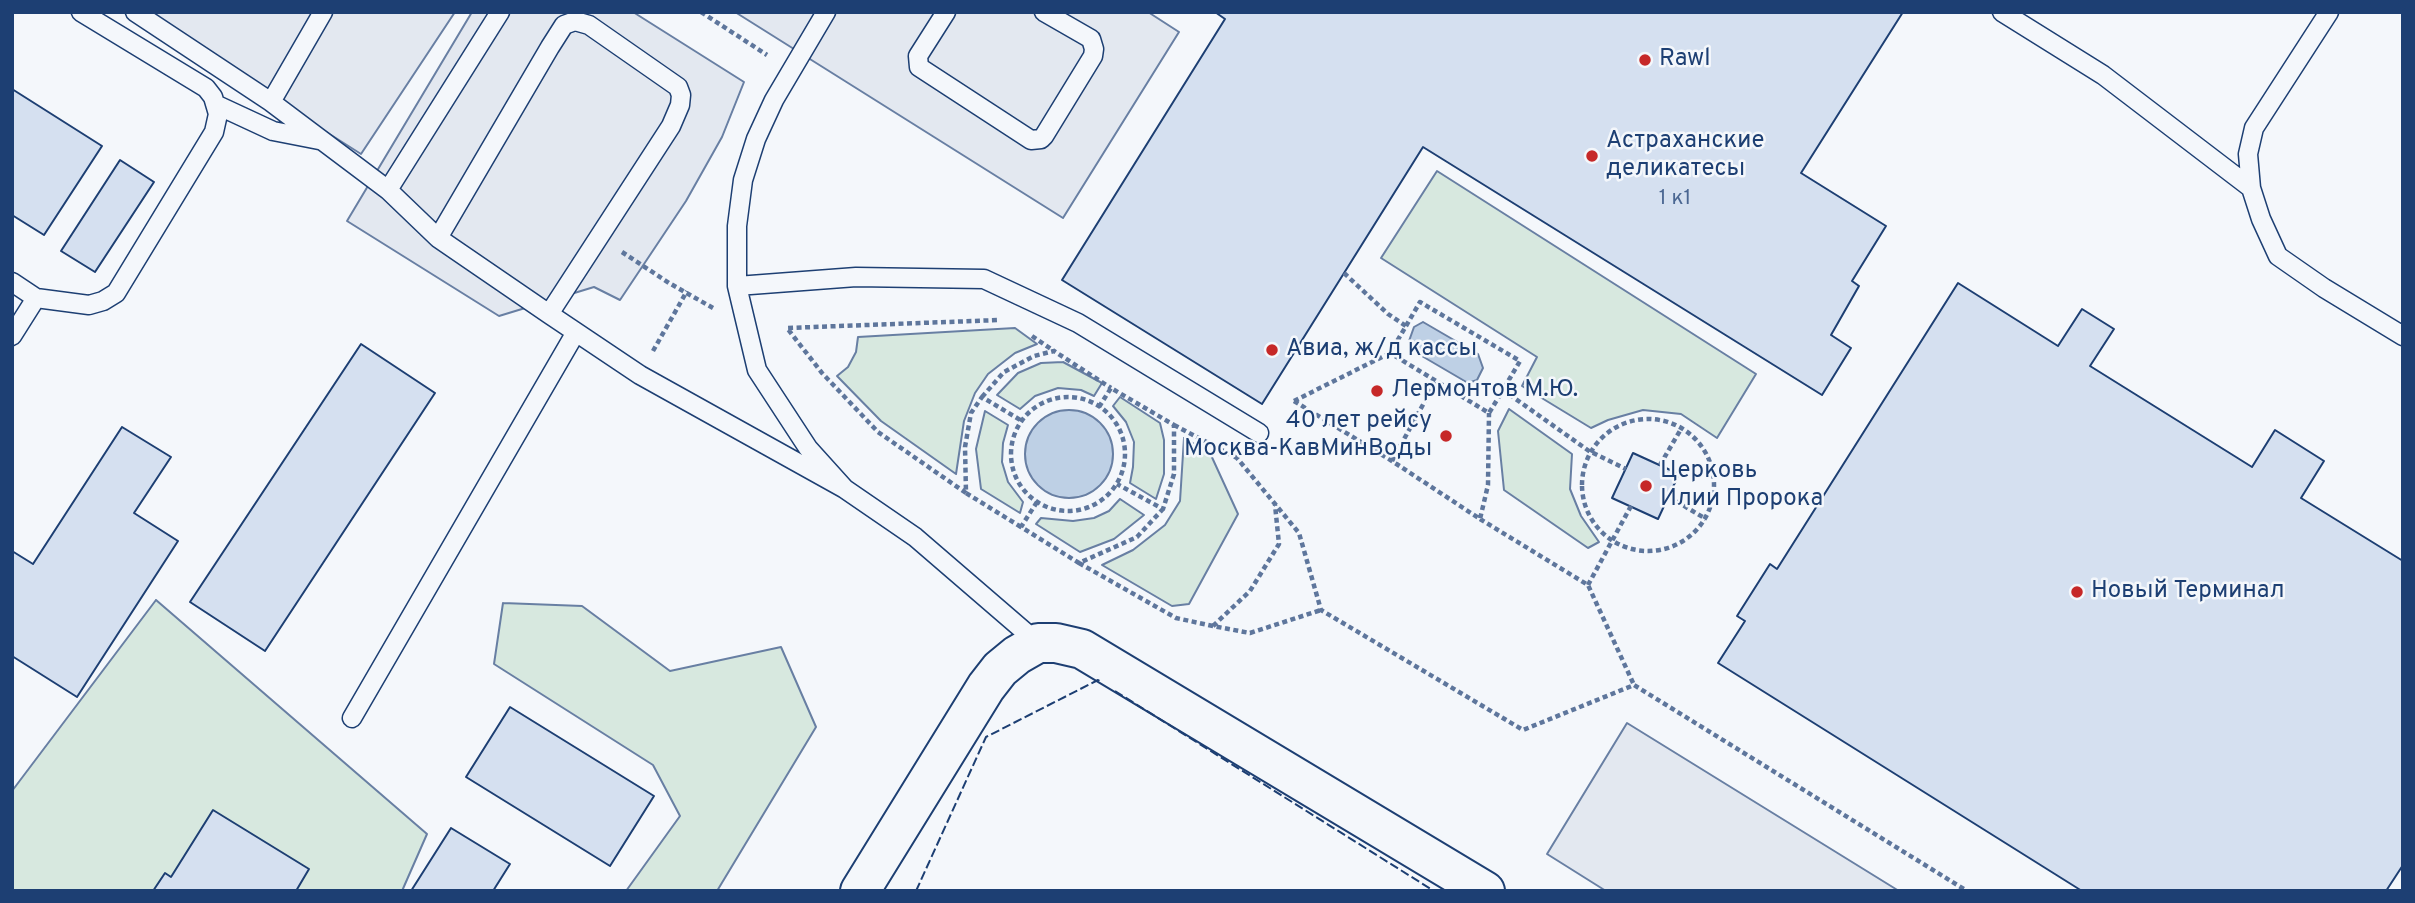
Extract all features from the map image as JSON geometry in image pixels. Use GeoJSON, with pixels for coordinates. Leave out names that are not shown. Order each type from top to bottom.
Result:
{"type":"FeatureCollection","features":[{"type":"Feature","properties":{"kind":"main road"},"geometry":{"type":"LineString","coordinates":[[860,891],[986,687],[1000,669],[1038,643],[1056,643],[1082,649],[1485,891]]}},
{"type":"Feature","properties":{"kind":"lane"},"geometry":{"type":"LineString","coordinates":[[12,282],[36,298],[89,306],[116,293],[214,132],[217,105],[206,88],[81,12]]}},
{"type":"Feature","properties":{"kind":"lane"},"geometry":{"type":"LineString","coordinates":[[135,12],[271,102],[388,190],[438,238],[548,314],[640,375],[845,489],[915,537],[1038,643]]}},
{"type":"Feature","properties":{"kind":"lane"},"geometry":{"type":"LineString","coordinates":[[271,102],[323,12]]}},
{"type":"Feature","properties":{"kind":"lane"},"geometry":{"type":"LineString","coordinates":[[826,12],[774,100],[756,139],[743,180],[737,226],[737,286],[757,370],[808,448],[845,489]]}},
{"type":"Feature","properties":{"kind":"lane"},"geometry":{"type":"LineString","coordinates":[[946,12],[918,56],[919,67],[1036,141],[1044,136],[1093,56],[1094,49],[1091,38],[1044,12]]}},
{"type":"Feature","properties":{"kind":"lane"},"geometry":{"type":"LineString","coordinates":[[2002,12],[2103,75],[2251,188]]}},
{"type":"Feature","properties":{"kind":"lane"},"geometry":{"type":"LineString","coordinates":[[2329,12],[2254,128],[2248,154],[2251,188],[2261,219],[2278,256],[2324,288],[2403,336]]}},
{"type":"Feature","properties":{"kind":"lane"},"geometry":{"type":"LineString","coordinates":[[388,190],[492,15]]}},
{"type":"Feature","properties":{"kind":"lane"},"geometry":{"type":"LineString","coordinates":[[438,238],[564,25],[575,21],[589,25],[678,87],[681,95],[676,119],[548,314]]}},
{"type":"Feature","properties":{"kind":"lane"},"geometry":{"type":"LineString","coordinates":[[217,105],[273,131],[323,141]]}},
{"type":"Feature","properties":{"kind":"lane"},"geometry":{"type":"LineString","coordinates":[[737,286],[856,277],[984,279],[1078,323],[1259,433]]}},
{"type":"Feature","properties":{"kind":"lane"},"geometry":{"type":"LineString","coordinates":[[12,336],[36,298]]}},
{"type":"Feature","properties":{"kind":"lane"},"geometry":{"type":"LineString","coordinates":[[352,718],[576,332]]}},
{"type":"Feature","properties":{"kind":"path"},"geometry":{"type":"LineString","coordinates":[[701,12],[791,70]]}},
{"type":"Feature","properties":{"kind":"path"},"geometry":{"type":"LineString","coordinates":[[599,237],[669,283],[714,308]]}},
{"type":"Feature","properties":{"kind":"path"},"geometry":{"type":"LineString","coordinates":[[1344,273],[1388,314],[1406,326]]}},
{"type":"Feature","properties":{"kind":"path"},"geometry":{"type":"LineString","coordinates":[[649,357],[687,292]]}},
{"type":"Feature","properties":{"kind":"path"},"geometry":{"type":"LineString","coordinates":[[1480,519],[1488,485],[1489,413],[1520,361],[1420,302],[1390,353],[1294,401],[1480,519],[1588,585],[1634,685],[1967,891]]}},
{"type":"Feature","properties":{"kind":"path"},"geometry":{"type":"LineString","coordinates":[[1006,320],[787,328],[822,373],[878,432],[966,493],[1079,563],[1176,618],[1250,633],[1321,610]]}},
{"type":"Feature","properties":{"kind":"path"},"geometry":{"type":"LineString","coordinates":[[1027,333],[1111,388],[1237,458],[1299,533],[1321,610],[1523,730],[1634,685]]}},
{"type":"Feature","properties":{"kind":"path"},"geometry":{"type":"LineString","coordinates":[[966,493],[965,447],[971,413],[1004,372],[1034,356],[1054,351]]}},
{"type":"Feature","properties":{"kind":"path"},"geometry":{"type":"LineString","coordinates":[[1390,353],[1489,413]]}},
{"type":"Feature","properties":{"kind":"path"},"geometry":{"type":"LineString","coordinates":[[1392,461],[1436,381]]}},
{"type":"Feature","properties":{"kind":"path"},"geometry":{"type":"LineString","coordinates":[[1099,407],[1111,388]]}},
{"type":"Feature","properties":{"kind":"path"},"geometry":{"type":"LineString","coordinates":[[1503,390],[1589,451],[1626,469]]}},
{"type":"Feature","properties":{"kind":"path"},"geometry":{"type":"LineString","coordinates":[[982,397],[1022,421]]}},
{"type":"Feature","properties":{"kind":"path"},"geometry":{"type":"LineString","coordinates":[[1060,398],[1078,398],[1099,407],[1116,424],[1123,438],[1123,469],[1117,484],[1107,496],[1080,510],[1061,511],[1037,502],[1017,481],[1011,464],[1011,446],[1022,421],[1042,404],[1060,398]]}},
{"type":"Feature","properties":{"kind":"path"},"geometry":{"type":"LineString","coordinates":[[1649,419],[1681,429],[1690,434],[1704,451],[1713,472],[1712,497],[1706,519],[1694,533],[1675,545],[1655,551],[1632,550],[1612,542],[1597,527],[1586,506],[1582,488],[1589,451],[1608,432],[1628,423],[1649,419]]}},
{"type":"Feature","properties":{"kind":"path"},"geometry":{"type":"LineString","coordinates":[[1079,563],[1137,537],[1163,509],[1174,474],[1174,425]]}},
{"type":"Feature","properties":{"kind":"path"},"geometry":{"type":"LineString","coordinates":[[1660,465],[1681,429]]}},
{"type":"Feature","properties":{"kind":"path"},"geometry":{"type":"LineString","coordinates":[[1117,484],[1163,509]]}},
{"type":"Feature","properties":{"kind":"path"},"geometry":{"type":"LineString","coordinates":[[1669,497],[1706,519]]}},
{"type":"Feature","properties":{"kind":"path"},"geometry":{"type":"LineString","coordinates":[[1021,527],[1037,502]]}},
{"type":"Feature","properties":{"kind":"path"},"geometry":{"type":"LineString","coordinates":[[1213,626],[1250,591],[1279,544],[1275,504]]}},
{"type":"Feature","properties":{"kind":"path"},"geometry":{"type":"LineString","coordinates":[[1588,585],[1631,506]]}},
{"type":"Feature","properties":{"kind":"shaded area"},"geometry":{"type":"Polygon","coordinates":[[[137,12],[455,12],[361,154],[137,12]]]}},
{"type":"Feature","properties":{"kind":"shaded area"},"geometry":{"type":"Polygon","coordinates":[[[472,12],[633,12],[744,82],[722,137],[686,201],[620,300],[594,287],[499,316],[347,221],[472,12]]]}},
{"type":"Feature","properties":{"kind":"shaded area"},"geometry":{"type":"Polygon","coordinates":[[[735,12],[1148,12],[1179,32],[1063,218],[735,12]]]}},
{"type":"Feature","properties":{"kind":"shaded area"},"geometry":{"type":"Polygon","coordinates":[[[1437,171],[1756,374],[1717,438],[1681,414],[1643,410],[1591,428],[1522,386],[1537,357],[1381,258],[1437,171]]]}},
{"type":"Feature","properties":{"kind":"shaded area"},"geometry":{"type":"Polygon","coordinates":[[[1015,328],[1037,344],[1015,353],[988,374],[975,393],[964,421],[956,474],[881,421],[837,376],[848,367],[856,352],[858,337],[1015,328]]]}},
{"type":"Feature","properties":{"kind":"shaded area"},"geometry":{"type":"Polygon","coordinates":[[[1063,362],[1102,383],[1094,396],[1081,390],[1058,388],[1035,396],[1020,409],[997,395],[1018,373],[1041,363],[1063,362]]]}},
{"type":"Feature","properties":{"kind":"shaded area"},"geometry":{"type":"Polygon","coordinates":[[[1120,397],[1160,423],[1164,440],[1164,474],[1156,499],[1130,483],[1134,442],[1126,422],[1113,406],[1120,397]]]}},
{"type":"Feature","properties":{"kind":"shaded area"},"geometry":{"type":"Polygon","coordinates":[[[1509,409],[1572,454],[1570,489],[1581,516],[1599,542],[1588,548],[1504,490],[1498,431],[1509,409]]]}},
{"type":"Feature","properties":{"kind":"shaded area"},"geometry":{"type":"Polygon","coordinates":[[[985,411],[1008,425],[1002,462],[1008,482],[1023,502],[1020,513],[981,489],[976,449],[985,411]]]}},
{"type":"Feature","properties":{"kind":"shaded area"},"geometry":{"type":"Polygon","coordinates":[[[1184,438],[1210,453],[1238,514],[1189,604],[1172,606],[1102,565],[1133,550],[1165,525],[1180,501],[1184,438]]]}},
{"type":"Feature","properties":{"kind":"shaded area"},"geometry":{"type":"Polygon","coordinates":[[[1120,499],[1144,515],[1114,539],[1080,552],[1036,524],[1041,518],[1073,521],[1094,518],[1109,511],[1120,499]]]}},
{"type":"Feature","properties":{"kind":"shaded area"},"geometry":{"type":"Polygon","coordinates":[[[156,600],[427,834],[402,891],[12,891],[12,791],[156,600]]]}},
{"type":"Feature","properties":{"kind":"shaded area"},"geometry":{"type":"Polygon","coordinates":[[[503,603],[582,606],[670,671],[781,647],[816,727],[717,891],[626,891],[680,816],[653,765],[494,664],[503,603]]]}},
{"type":"Feature","properties":{"kind":"shaded area"},"geometry":{"type":"Polygon","coordinates":[[[1627,723],[1899,891],[1606,891],[1547,854],[1627,723]]]}},
{"type":"Feature","properties":{"kind":"water"},"geometry":{"type":"Polygon","coordinates":[[[1423,322],[1478,354],[1483,368],[1477,380],[1468,383],[1415,352],[1409,341],[1414,327],[1423,322]]]}},
{"type":"Feature","properties":{"kind":"water"},"geometry":{"type":"Polygon","coordinates":[[[1069,410],[1094,417],[1106,429],[1113,454],[1106,479],[1094,491],[1069,498],[1044,491],[1032,479],[1025,454],[1032,429],[1044,417],[1069,410]]]}},
{"type":"Feature","properties":{"kind":"building"},"geometry":{"type":"Polygon","coordinates":[[[1215,12],[1903,12],[1801,173],[1886,226],[1852,281],[1859,286],[1831,335],[1851,348],[1822,395],[1423,147],[1262,404],[1062,280],[1225,19],[1215,12]]]}},
{"type":"Feature","properties":{"kind":"building"},"geometry":{"type":"Polygon","coordinates":[[[12,89],[102,146],[44,235],[12,215],[12,89]]]}},
{"type":"Feature","properties":{"kind":"building"},"geometry":{"type":"Polygon","coordinates":[[[120,160],[154,182],[95,272],[61,251],[120,160]]]}},
{"type":"Feature","properties":{"kind":"building","name":"Новый Терминал"},"geometry":{"type":"Polygon","coordinates":[[[1958,283],[2058,346],[2082,309],[2114,329],[2090,366],[2252,467],[2275,430],[2324,461],[2301,498],[2403,561],[2403,865],[2386,891],[2082,891],[1718,663],[1745,621],[1737,616],[1770,564],[1777,569],[1958,283]]]}},
{"type":"Feature","properties":{"kind":"building"},"geometry":{"type":"Polygon","coordinates":[[[361,344],[435,393],[265,651],[190,602],[361,344]]]}},
{"type":"Feature","properties":{"kind":"building"},"geometry":{"type":"Polygon","coordinates":[[[122,427],[171,457],[134,513],[178,541],[77,697],[12,656],[12,551],[33,564],[122,427]]]}},
{"type":"Feature","properties":{"kind":"building","name":"Церковь Илии Пророка"},"geometry":{"type":"Polygon","coordinates":[[[1633,453],[1679,474],[1658,519],[1612,498],[1633,453]]]}},
{"type":"Feature","properties":{"kind":"building"},"geometry":{"type":"Polygon","coordinates":[[[510,707],[654,796],[610,866],[466,777],[510,707]]]}},
{"type":"Feature","properties":{"kind":"building"},"geometry":{"type":"Polygon","coordinates":[[[213,810],[309,869],[296,891],[153,891],[165,873],[171,877],[213,810]]]}},
{"type":"Feature","properties":{"kind":"building"},"geometry":{"type":"Polygon","coordinates":[[[451,828],[510,864],[493,891],[411,891],[451,828]]]}},
{"type":"Feature","properties":{"kind":"fence"},"geometry":{"type":"LineString","coordinates":[[916,891],[986,737],[1098,680],[1101,682]]}},
{"type":"Feature","properties":{"kind":"fence"},"geometry":{"type":"LineString","coordinates":[[1115,691],[1434,891]]}},
{"type":"Feature","properties":{"kind":"place","name":"Rawl"},"geometry":{"type":"Point","coordinates":[1645,60]}},
{"type":"Feature","properties":{"kind":"place","name":"Астраханские деликатесы"},"geometry":{"type":"Point","coordinates":[1592,156]}},
{"type":"Feature","properties":{"kind":"place","name":"Авиа, ж/д кассы"},"geometry":{"type":"Point","coordinates":[1272,350]}},
{"type":"Feature","properties":{"kind":"place","name":"Лермонтов М.Ю."},"geometry":{"type":"Point","coordinates":[1377,391]}},
{"type":"Feature","properties":{"kind":"place","name":"40 лет рейсу Москва-КавМинВоды"},"geometry":{"type":"Point","coordinates":[1446,436]}},
{"type":"Feature","properties":{"kind":"place","name":"Церковь Илии Пророка"},"geometry":{"type":"Point","coordinates":[1646,486]}},
{"type":"Feature","properties":{"kind":"place","name":"Новый Терминал"},"geometry":{"type":"Point","coordinates":[2077,592]}}]}
